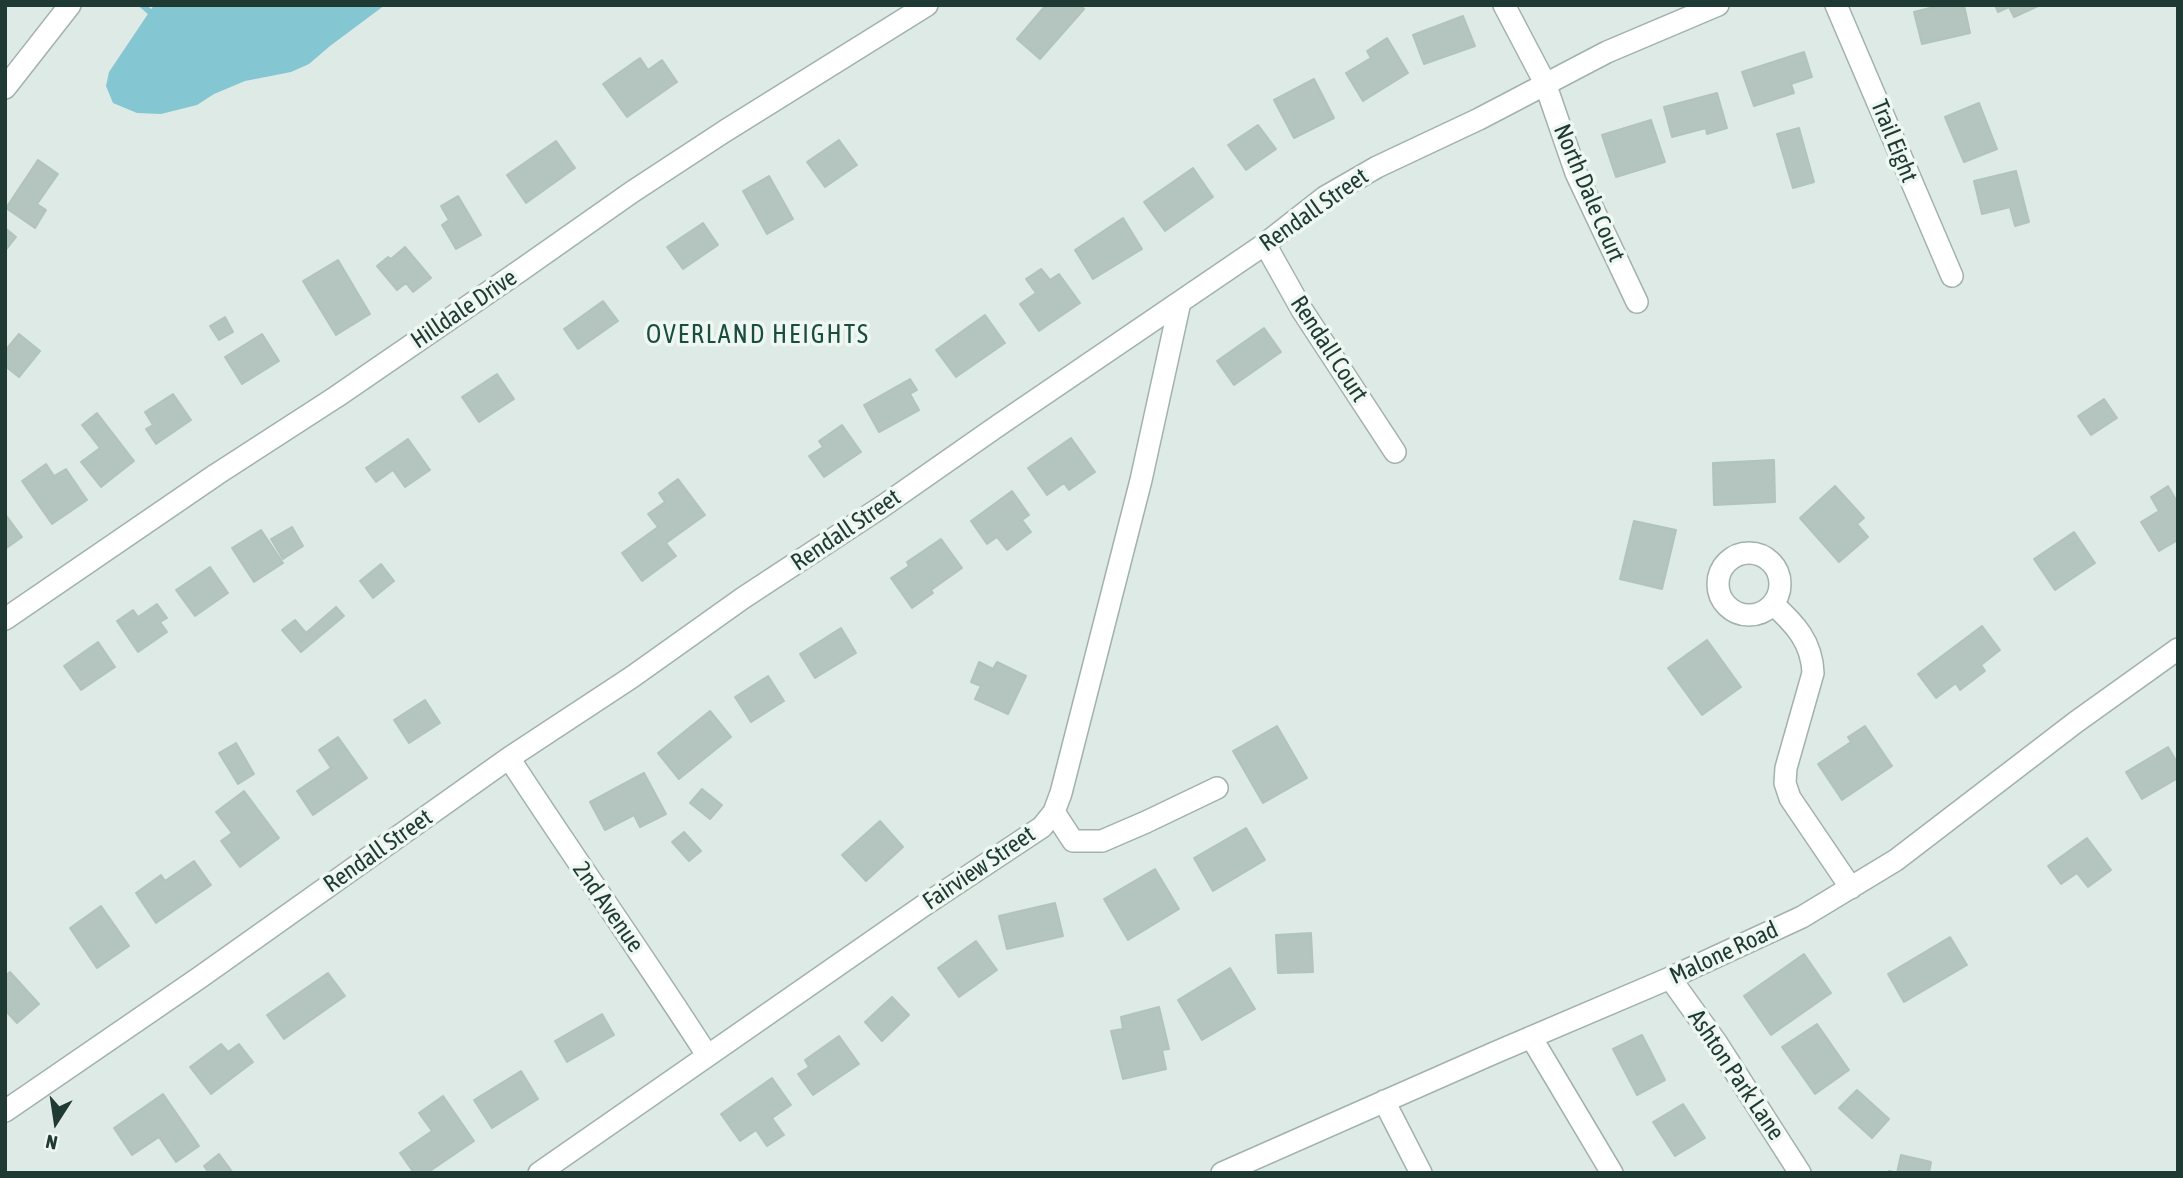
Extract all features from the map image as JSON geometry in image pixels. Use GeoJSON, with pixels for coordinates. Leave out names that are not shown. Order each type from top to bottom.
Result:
{"type":"FeatureCollection","features":[{"type":"Feature","properties":{"kind":"street","name":"Hilldale Drive"},"geometry":{"type":"LineString","coordinates":[[5,619],[217,474],[336,397],[632,192],[927,5]]}},
{"type":"Feature","properties":{"kind":"street","name":"North Dale Court"},"geometry":{"type":"LineString","coordinates":[[1504,5],[1545,83],[1576,173],[1637,302]]}},
{"type":"Feature","properties":{"kind":"street","name":"Rendall Street"},"geometry":{"type":"LineString","coordinates":[[5,1111],[199,978],[509,758],[632,677],[743,598],[883,506],[1265,244],[1325,197],[1377,167],[1479,119],[1606,52],[1718,5]]}},
{"type":"Feature","properties":{"kind":"street","name":"Trail Eight"},"geometry":{"type":"LineString","coordinates":[[1836,5],[1952,276]]}},
{"type":"Feature","properties":{"kind":"street"},"geometry":{"type":"LineString","coordinates":[[5,88],[65,7]]}},
{"type":"Feature","properties":{"kind":"street","name":"Rendall Court"},"geometry":{"type":"LineString","coordinates":[[1265,244],[1302,310],[1395,452]]}},
{"type":"Feature","properties":{"kind":"street","name":"Fairview Street"},"geometry":{"type":"LineString","coordinates":[[539,1173],[923,906],[1042,827],[1054,812],[1141,480],[1180,302]]}},
{"type":"Feature","properties":{"kind":"street"},"geometry":{"type":"LineString","coordinates":[[1773,604],[1797,626],[1813,659],[1813,673],[1786,768],[1785,783],[1790,798],[1851,888]]}},
{"type":"Feature","properties":{"kind":"street","name":"Malone Road"},"geometry":{"type":"LineString","coordinates":[[1222,1173],[1771,933],[1896,860],[2076,722],[2176,654]]}},
{"type":"Feature","properties":{"kind":"street","name":"2nd Avenue"},"geometry":{"type":"LineString","coordinates":[[509,758],[707,1055]]}},
{"type":"Feature","properties":{"kind":"street"},"geometry":{"type":"LineString","coordinates":[[1054,812],[1073,841],[1102,841],[1217,788]]}},
{"type":"Feature","properties":{"kind":"street","name":"Ashton Park Lane"},"geometry":{"type":"LineString","coordinates":[[1670,978],[1716,1042],[1800,1173]]}},
{"type":"Feature","properties":{"kind":"street"},"geometry":{"type":"LineString","coordinates":[[1531,1037],[1612,1173]]}},
{"type":"Feature","properties":{"kind":"street"},"geometry":{"type":"LineString","coordinates":[[1384,1101],[1421,1173]]}},
{"type":"Feature","properties":{"kind":"water"},"geometry":{"type":"Polygon","coordinates":[[[154,5],[385,5],[309,64],[291,72],[245,81],[214,94],[197,105],[161,114],[137,113],[113,103],[106,86],[109,72],[154,5]]]}},
{"type":"Feature","properties":{"kind":"building"},"geometry":{"type":"Polygon","coordinates":[[[1046,5],[1080,5],[1084,9],[1040,59],[1017,39],[1046,5]]]}},
{"type":"Feature","properties":{"kind":"building"},"geometry":{"type":"Polygon","coordinates":[[[1942,5],[1964,5],[1970,33],[1922,44],[1914,12],[1942,5]]]}},
{"type":"Feature","properties":{"kind":"building"},"geometry":{"type":"Polygon","coordinates":[[[1995,5],[2038,6],[2014,17],[2009,7],[1998,12],[1995,5]]]}},
{"type":"Feature","properties":{"kind":"building"},"geometry":{"type":"Polygon","coordinates":[[[1463,16],[1475,46],[1424,64],[1413,35],[1463,16]]]}},
{"type":"Feature","properties":{"kind":"building"},"geometry":{"type":"Polygon","coordinates":[[[1387,38],[1408,73],[1363,101],[1346,73],[1371,58],[1367,51],[1387,38]]]}},
{"type":"Feature","properties":{"kind":"building"},"geometry":{"type":"Polygon","coordinates":[[[1804,52],[1812,77],[1791,84],[1794,93],[1754,106],[1742,72],[1804,52]]]}},
{"type":"Feature","properties":{"kind":"building"},"geometry":{"type":"Polygon","coordinates":[[[640,58],[648,70],[662,60],[677,82],[627,117],[603,84],[640,58]]]}},
{"type":"Feature","properties":{"kind":"building"},"geometry":{"type":"Polygon","coordinates":[[[1314,79],[1334,118],[1294,138],[1274,100],[1314,79]]]}},
{"type":"Feature","properties":{"kind":"building"},"geometry":{"type":"Polygon","coordinates":[[[1717,93],[1727,128],[1707,134],[1706,128],[1672,137],[1664,107],[1717,93]]]}},
{"type":"Feature","properties":{"kind":"building"},"geometry":{"type":"Polygon","coordinates":[[[1979,103],[1997,149],[1964,162],[1945,117],[1979,103]]]}},
{"type":"Feature","properties":{"kind":"building"},"geometry":{"type":"Polygon","coordinates":[[[1651,120],[1665,162],[1616,177],[1602,135],[1651,120]]]}},
{"type":"Feature","properties":{"kind":"building"},"geometry":{"type":"Polygon","coordinates":[[[1258,125],[1276,149],[1246,170],[1228,145],[1258,125]]]}},
{"type":"Feature","properties":{"kind":"building"},"geometry":{"type":"Polygon","coordinates":[[[1799,128],[1814,182],[1793,188],[1777,134],[1799,128]]]}},
{"type":"Feature","properties":{"kind":"building"},"geometry":{"type":"Polygon","coordinates":[[[839,140],[857,165],[825,187],[807,162],[839,140]]]}},
{"type":"Feature","properties":{"kind":"building"},"geometry":{"type":"Polygon","coordinates":[[[556,141],[575,168],[526,203],[507,175],[556,141]]]}},
{"type":"Feature","properties":{"kind":"building"},"geometry":{"type":"Polygon","coordinates":[[[38,160],[58,174],[37,204],[46,210],[35,228],[6,208],[38,160]]]}},
{"type":"Feature","properties":{"kind":"building"},"geometry":{"type":"Polygon","coordinates":[[[1193,168],[1213,197],[1165,231],[1144,202],[1193,168]]]}},
{"type":"Feature","properties":{"kind":"building"},"geometry":{"type":"Polygon","coordinates":[[[2016,171],[2029,222],[2015,226],[2010,207],[1982,214],[1974,181],[2016,171]]]}},
{"type":"Feature","properties":{"kind":"building"},"geometry":{"type":"Polygon","coordinates":[[[769,176],[793,219],[767,234],[743,191],[769,176]]]}},
{"type":"Feature","properties":{"kind":"building"},"geometry":{"type":"Polygon","coordinates":[[[458,196],[481,235],[456,249],[442,225],[449,220],[441,206],[458,196]]]}},
{"type":"Feature","properties":{"kind":"building"},"geometry":{"type":"Polygon","coordinates":[[[1123,218],[1142,249],[1093,279],[1075,250],[1123,218]]]}},
{"type":"Feature","properties":{"kind":"building"},"geometry":{"type":"Polygon","coordinates":[[[703,223],[718,245],[683,269],[667,247],[703,223]]]}},
{"type":"Feature","properties":{"kind":"building"},"geometry":{"type":"Polygon","coordinates":[[[5,228],[16,237],[5,251],[5,228]]]}},
{"type":"Feature","properties":{"kind":"building"},"geometry":{"type":"Polygon","coordinates":[[[405,247],[431,278],[413,292],[406,283],[397,290],[377,266],[405,247]]]}},
{"type":"Feature","properties":{"kind":"building"},"geometry":{"type":"Polygon","coordinates":[[[338,260],[370,314],[336,335],[303,281],[338,260]]]}},
{"type":"Feature","properties":{"kind":"building"},"geometry":{"type":"Polygon","coordinates":[[[1041,269],[1050,280],[1059,274],[1080,303],[1039,331],[1020,304],[1036,293],[1026,279],[1041,269]]]}},
{"type":"Feature","properties":{"kind":"building"},"geometry":{"type":"Polygon","coordinates":[[[603,301],[618,321],[578,349],[564,329],[603,301]]]}},
{"type":"Feature","properties":{"kind":"building"},"geometry":{"type":"Polygon","coordinates":[[[985,315],[1005,343],[956,377],[936,350],[985,315]]]}},
{"type":"Feature","properties":{"kind":"building"},"geometry":{"type":"Polygon","coordinates":[[[225,317],[233,332],[219,340],[210,326],[225,317]]]}},
{"type":"Feature","properties":{"kind":"building"},"geometry":{"type":"Polygon","coordinates":[[[1264,328],[1281,352],[1234,385],[1217,361],[1264,328]]]}},
{"type":"Feature","properties":{"kind":"building"},"geometry":{"type":"Polygon","coordinates":[[[19,334],[40,351],[19,377],[5,366],[5,351],[19,334]]]}},
{"type":"Feature","properties":{"kind":"building"},"geometry":{"type":"Polygon","coordinates":[[[262,334],[279,361],[242,384],[225,357],[262,334]]]}},
{"type":"Feature","properties":{"kind":"building"},"geometry":{"type":"Polygon","coordinates":[[[497,374],[514,399],[479,422],[462,397],[497,374]]]}},
{"type":"Feature","properties":{"kind":"building"},"geometry":{"type":"Polygon","coordinates":[[[910,379],[917,390],[910,394],[919,410],[879,432],[864,405],[910,379]]]}},
{"type":"Feature","properties":{"kind":"building"},"geometry":{"type":"Polygon","coordinates":[[[173,394],[191,420],[156,444],[146,429],[153,425],[145,412],[173,394]]]}},
{"type":"Feature","properties":{"kind":"building"},"geometry":{"type":"Polygon","coordinates":[[[2104,399],[2117,418],[2091,435],[2078,416],[2104,399]]]}},
{"type":"Feature","properties":{"kind":"building"},"geometry":{"type":"Polygon","coordinates":[[[97,413],[134,461],[101,487],[81,462],[100,448],[82,425],[97,413]]]}},
{"type":"Feature","properties":{"kind":"building"},"geometry":{"type":"Polygon","coordinates":[[[842,425],[861,452],[824,477],[809,456],[823,447],[819,441],[842,425]]]}},
{"type":"Feature","properties":{"kind":"building"},"geometry":{"type":"Polygon","coordinates":[[[1071,438],[1095,472],[1069,490],[1064,483],[1047,495],[1028,468],[1071,438]]]}},
{"type":"Feature","properties":{"kind":"building"},"geometry":{"type":"Polygon","coordinates":[[[408,439],[430,470],[405,487],[393,470],[376,482],[366,468],[408,439]]]}},
{"type":"Feature","properties":{"kind":"building"},"geometry":{"type":"Polygon","coordinates":[[[1774,460],[1775,502],[1714,505],[1713,463],[1774,460]]]}},
{"type":"Feature","properties":{"kind":"building"},"geometry":{"type":"Polygon","coordinates":[[[46,464],[54,476],[66,469],[87,500],[52,524],[22,481],[46,464]]]}},
{"type":"Feature","properties":{"kind":"building"},"geometry":{"type":"Polygon","coordinates":[[[678,479],[705,515],[666,543],[676,556],[642,581],[622,553],[658,527],[648,514],[665,502],[659,493],[678,479]]]}},
{"type":"Feature","properties":{"kind":"building"},"geometry":{"type":"Polygon","coordinates":[[[1835,486],[1864,518],[1857,524],[1868,537],[1839,562],[1800,518],[1835,486]]]}},
{"type":"Feature","properties":{"kind":"building"},"geometry":{"type":"Polygon","coordinates":[[[2168,486],[2176,500],[2178,499],[2178,540],[2159,551],[2141,522],[2159,511],[2151,497],[2168,486]]]}},
{"type":"Feature","properties":{"kind":"building"},"geometry":{"type":"Polygon","coordinates":[[[1012,491],[1029,515],[1022,520],[1031,532],[1007,550],[997,537],[987,544],[971,521],[1012,491]]]}},
{"type":"Feature","properties":{"kind":"building"},"geometry":{"type":"Polygon","coordinates":[[[5,514],[22,537],[5,549],[5,514]]]}},
{"type":"Feature","properties":{"kind":"building"},"geometry":{"type":"Polygon","coordinates":[[[1634,521],[1676,530],[1662,589],[1620,579],[1634,521]]]}},
{"type":"Feature","properties":{"kind":"building"},"geometry":{"type":"Polygon","coordinates":[[[292,527],[303,546],[283,559],[271,539],[292,527]]]}},
{"type":"Feature","properties":{"kind":"building"},"geometry":{"type":"Polygon","coordinates":[[[261,530],[283,563],[254,582],[232,548],[261,530]]]}},
{"type":"Feature","properties":{"kind":"building"},"geometry":{"type":"Polygon","coordinates":[[[2074,532],[2095,563],[2055,590],[2034,559],[2074,532]]]}},
{"type":"Feature","properties":{"kind":"building"},"geometry":{"type":"Polygon","coordinates":[[[941,539],[962,568],[931,590],[933,593],[912,608],[891,578],[909,566],[907,562],[941,539]]]}},
{"type":"Feature","properties":{"kind":"building"},"geometry":{"type":"Polygon","coordinates":[[[381,564],[394,581],[373,598],[360,581],[381,564]]]}},
{"type":"Feature","properties":{"kind":"building"},"geometry":{"type":"Polygon","coordinates":[[[210,567],[228,593],[195,616],[176,590],[210,567]]]}},
{"type":"Feature","properties":{"kind":"building"},"geometry":{"type":"Polygon","coordinates":[[[157,604],[167,618],[160,622],[167,632],[138,652],[117,621],[133,610],[138,617],[157,604]]]}},
{"type":"Feature","properties":{"kind":"building"},"geometry":{"type":"Polygon","coordinates":[[[336,607],[344,616],[301,652],[282,630],[295,620],[306,633],[336,607]]]}},
{"type":"Feature","properties":{"kind":"building"},"geometry":{"type":"Polygon","coordinates":[[[1982,626],[2000,650],[1981,665],[1985,671],[1960,690],[1956,683],[1936,698],[1918,674],[1982,626]]]}},
{"type":"Feature","properties":{"kind":"building"},"geometry":{"type":"Polygon","coordinates":[[[841,628],[856,653],[815,678],[800,654],[841,628]]]}},
{"type":"Feature","properties":{"kind":"building"},"geometry":{"type":"Polygon","coordinates":[[[1707,640],[1741,687],[1702,715],[1668,668],[1707,640]]]}},
{"type":"Feature","properties":{"kind":"building"},"geometry":{"type":"Polygon","coordinates":[[[98,642],[115,667],[81,690],[64,666],[98,642]]]}},
{"type":"Feature","properties":{"kind":"building"},"geometry":{"type":"Polygon","coordinates":[[[979,662],[993,669],[997,662],[1026,676],[1008,714],[975,699],[981,686],[971,682],[979,662]]]}},
{"type":"Feature","properties":{"kind":"building"},"geometry":{"type":"Polygon","coordinates":[[[768,676],[784,701],[751,722],[735,697],[768,676]]]}},
{"type":"Feature","properties":{"kind":"building"},"geometry":{"type":"Polygon","coordinates":[[[425,700],[440,723],[409,743],[394,720],[425,700]]]}},
{"type":"Feature","properties":{"kind":"building"},"geometry":{"type":"Polygon","coordinates":[[[710,711],[731,737],[679,779],[658,753],[710,711]]]}},
{"type":"Feature","properties":{"kind":"building"},"geometry":{"type":"Polygon","coordinates":[[[1277,726],[1307,778],[1263,803],[1233,751],[1277,726]]]}},
{"type":"Feature","properties":{"kind":"building"},"geometry":{"type":"Polygon","coordinates":[[[1865,726],[1892,766],[1842,800],[1818,764],[1851,742],[1848,737],[1865,726]]]}},
{"type":"Feature","properties":{"kind":"building"},"geometry":{"type":"Polygon","coordinates":[[[338,737],[367,778],[313,815],[297,791],[331,768],[319,750],[338,737]]]}},
{"type":"Feature","properties":{"kind":"building"},"geometry":{"type":"Polygon","coordinates":[[[236,743],[254,774],[238,784],[219,753],[236,743]]]}},
{"type":"Feature","properties":{"kind":"building"},"geometry":{"type":"Polygon","coordinates":[[[2168,747],[2178,764],[2178,778],[2142,799],[2126,772],[2168,747]]]}},
{"type":"Feature","properties":{"kind":"building"},"geometry":{"type":"Polygon","coordinates":[[[644,773],[666,814],[640,827],[634,815],[605,830],[590,802],[644,773]]]}},
{"type":"Feature","properties":{"kind":"building"},"geometry":{"type":"Polygon","coordinates":[[[702,789],[722,805],[710,819],[690,803],[702,789]]]}},
{"type":"Feature","properties":{"kind":"building"},"geometry":{"type":"Polygon","coordinates":[[[244,791],[279,838],[240,867],[221,841],[232,833],[216,812],[244,791]]]}},
{"type":"Feature","properties":{"kind":"building"},"geometry":{"type":"Polygon","coordinates":[[[880,821],[903,847],[866,881],[842,855],[880,821]]]}},
{"type":"Feature","properties":{"kind":"building"},"geometry":{"type":"Polygon","coordinates":[[[1246,828],[1265,860],[1213,891],[1194,858],[1246,828]]]}},
{"type":"Feature","properties":{"kind":"building"},"geometry":{"type":"Polygon","coordinates":[[[684,832],[701,851],[689,861],[672,842],[684,832]]]}},
{"type":"Feature","properties":{"kind":"building"},"geometry":{"type":"Polygon","coordinates":[[[2087,838],[2111,870],[2088,887],[2077,873],[2061,884],[2048,866],[2087,838]]]}},
{"type":"Feature","properties":{"kind":"building"},"geometry":{"type":"Polygon","coordinates":[[[194,861],[211,885],[156,923],[136,893],[161,875],[165,881],[194,861]]]}},
{"type":"Feature","properties":{"kind":"building"},"geometry":{"type":"Polygon","coordinates":[[[1155,869],[1179,909],[1128,940],[1104,899],[1155,869]]]}},
{"type":"Feature","properties":{"kind":"building"},"geometry":{"type":"Polygon","coordinates":[[[1055,903],[1063,936],[1007,949],[999,916],[1055,903]]]}},
{"type":"Feature","properties":{"kind":"building"},"geometry":{"type":"Polygon","coordinates":[[[101,906],[129,946],[97,968],[70,928],[101,906]]]}},
{"type":"Feature","properties":{"kind":"building"},"geometry":{"type":"Polygon","coordinates":[[[1311,933],[1313,972],[1278,973],[1276,935],[1311,933]]]}},
{"type":"Feature","properties":{"kind":"building"},"geometry":{"type":"Polygon","coordinates":[[[1950,937],[1967,965],[1904,1002],[1888,974],[1950,937]]]}},
{"type":"Feature","properties":{"kind":"building"},"geometry":{"type":"Polygon","coordinates":[[[976,941],[997,970],[959,997],[938,968],[976,941]]]}},
{"type":"Feature","properties":{"kind":"building"},"geometry":{"type":"Polygon","coordinates":[[[1804,954],[1831,993],[1771,1035],[1744,996],[1804,954]]]}},
{"type":"Feature","properties":{"kind":"building"},"geometry":{"type":"Polygon","coordinates":[[[1230,968],[1255,1009],[1202,1040],[1178,1000],[1230,968]]]}},
{"type":"Feature","properties":{"kind":"building"},"geometry":{"type":"Polygon","coordinates":[[[10,972],[39,1004],[17,1023],[5,1010],[5,976],[10,972]]]}},
{"type":"Feature","properties":{"kind":"building"},"geometry":{"type":"Polygon","coordinates":[[[328,973],[345,996],[284,1039],[267,1015],[328,973]]]}},
{"type":"Feature","properties":{"kind":"building"},"geometry":{"type":"Polygon","coordinates":[[[892,997],[909,1015],[882,1041],[865,1022],[892,997]]]}},
{"type":"Feature","properties":{"kind":"building"},"geometry":{"type":"Polygon","coordinates":[[[1159,1007],[1169,1049],[1162,1050],[1166,1069],[1123,1079],[1111,1031],[1123,1029],[1121,1017],[1159,1007]]]}},
{"type":"Feature","properties":{"kind":"building"},"geometry":{"type":"Polygon","coordinates":[[[602,1014],[614,1035],[567,1062],[555,1041],[602,1014]]]}},
{"type":"Feature","properties":{"kind":"building"},"geometry":{"type":"Polygon","coordinates":[[[1817,1024],[1849,1070],[1815,1094],[1782,1047],[1817,1024]]]}},
{"type":"Feature","properties":{"kind":"building"},"geometry":{"type":"Polygon","coordinates":[[[1642,1035],[1665,1080],[1637,1095],[1613,1049],[1642,1035]]]}},
{"type":"Feature","properties":{"kind":"building"},"geometry":{"type":"Polygon","coordinates":[[[839,1036],[859,1064],[813,1095],[798,1074],[809,1067],[805,1060],[839,1036]]]}},
{"type":"Feature","properties":{"kind":"building"},"geometry":{"type":"Polygon","coordinates":[[[221,1044],[228,1052],[239,1044],[253,1062],[211,1094],[190,1067],[221,1044]]]}},
{"type":"Feature","properties":{"kind":"building"},"geometry":{"type":"Polygon","coordinates":[[[521,1071],[538,1099],[492,1128],[474,1100],[521,1071]]]}},
{"type":"Feature","properties":{"kind":"building"},"geometry":{"type":"Polygon","coordinates":[[[772,1078],[791,1105],[772,1118],[784,1135],[767,1146],[756,1130],[740,1141],[721,1114],[772,1078]]]}},
{"type":"Feature","properties":{"kind":"building"},"geometry":{"type":"Polygon","coordinates":[[[1857,1090],[1889,1119],[1872,1138],[1839,1108],[1857,1090]]]}},
{"type":"Feature","properties":{"kind":"building"},"geometry":{"type":"Polygon","coordinates":[[[163,1094],[199,1146],[176,1162],[159,1137],[132,1155],[114,1128],[163,1094]]]}},
{"type":"Feature","properties":{"kind":"building"},"geometry":{"type":"Polygon","coordinates":[[[443,1096],[474,1141],[427,1173],[414,1173],[400,1153],[432,1131],[419,1113],[443,1096]]]}},
{"type":"Feature","properties":{"kind":"building"},"geometry":{"type":"Polygon","coordinates":[[[1683,1104],[1705,1138],[1675,1156],[1653,1122],[1683,1104]]]}},
{"type":"Feature","properties":{"kind":"building"},"geometry":{"type":"Polygon","coordinates":[[[219,1154],[233,1173],[209,1173],[204,1166],[219,1154]]]}},
{"type":"Feature","properties":{"kind":"building"},"geometry":{"type":"Polygon","coordinates":[[[1901,1155],[1931,1162],[1929,1173],[1897,1173],[1901,1155]]]}},
{"type":"Feature","properties":{"kind":"waterway"},"geometry":{"type":"LineString","coordinates":[[142,5],[150,12],[158,13]]}},
{"type":"Feature","properties":{"kind":"district","name":"OVERLAND HEIGHTS"},"geometry":{"type":"Point","coordinates":[758,335]}}]}
